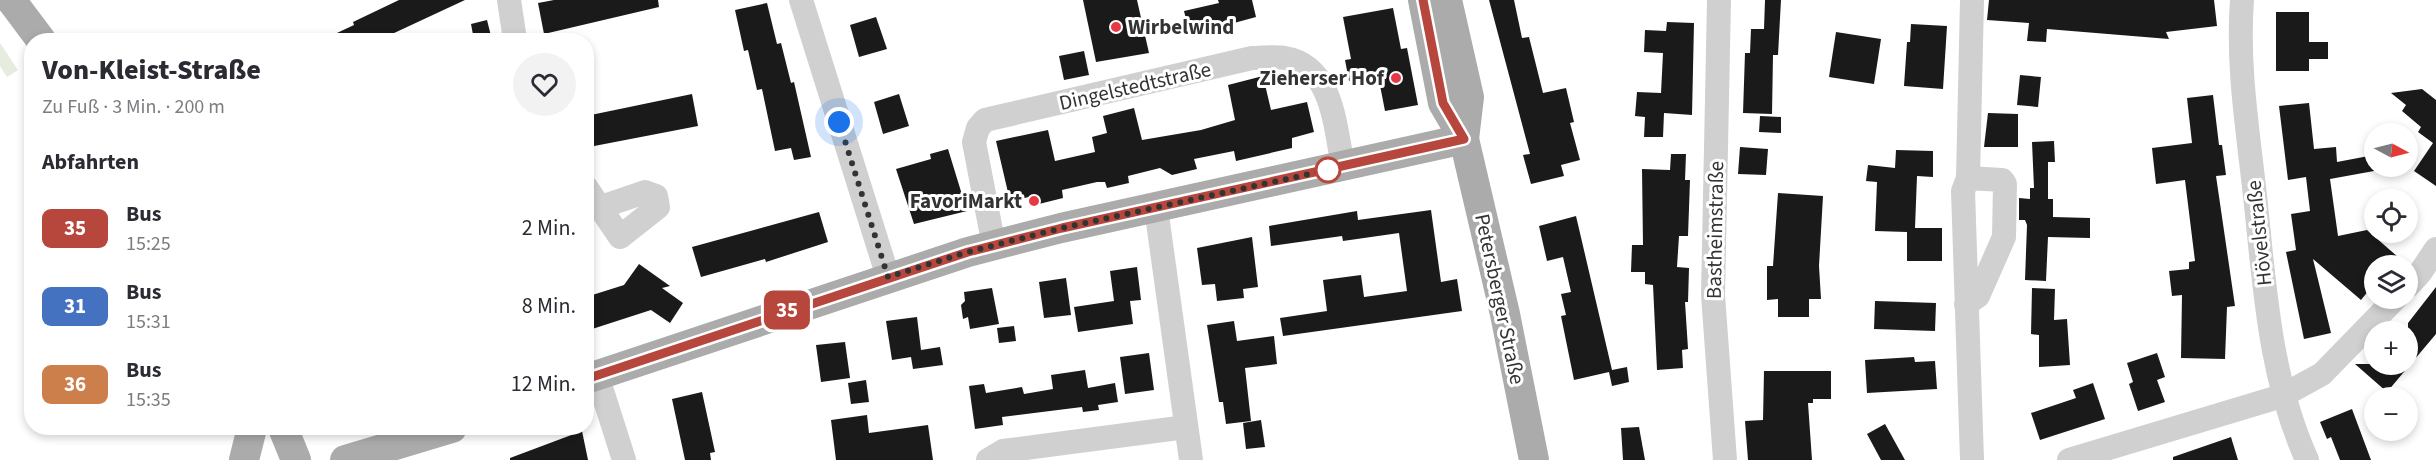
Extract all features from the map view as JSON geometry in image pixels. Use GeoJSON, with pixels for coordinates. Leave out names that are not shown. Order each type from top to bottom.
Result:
{"type":"FeatureCollection","features":[{"type":"Feature","properties":{"kind":"main road"},"geometry":{"type":"LineString","coordinates":[[11,0],[36,33]]}},
{"type":"Feature","properties":{"kind":"main road","name":"Petersberger Straße"},"geometry":{"type":"LineString","coordinates":[[1423,0],[1443,103],[1464,139],[1505,315],[1534,460]]}},
{"type":"Feature","properties":{"kind":"main road","name":"Petersberger Straße"},"geometry":{"type":"LineString","coordinates":[[1447,0],[1469,97],[1464,139]]}},
{"type":"Feature","properties":{"kind":"main road"},"geometry":{"type":"LineString","coordinates":[[594,376],[888,277],[994,246],[1464,139]]}},
{"type":"Feature","properties":{"kind":"main road"},"geometry":{"type":"LineString","coordinates":[[244,460],[250,435]]}},
{"type":"Feature","properties":{"kind":"main road"},"geometry":{"type":"LineString","coordinates":[[286,435],[296,460]]}},
{"type":"Feature","properties":{"kind":"main road"},"geometry":{"type":"LineString","coordinates":[[345,460],[429,435]]}},
{"type":"Feature","properties":{"kind":"street"},"geometry":{"type":"LineString","coordinates":[[509,0],[514,33]]}},
{"type":"Feature","properties":{"kind":"street"},"geometry":{"type":"LineString","coordinates":[[801,0],[888,277]]}},
{"type":"Feature","properties":{"kind":"street","name":"Bastheimstraße"},"geometry":{"type":"LineString","coordinates":[[1719,0],[1713,295],[1725,460]]}},
{"type":"Feature","properties":{"kind":"street"},"geometry":{"type":"LineString","coordinates":[[1972,0],[1968,178],[1963,190],[1972,460]]}},
{"type":"Feature","properties":{"kind":"street","name":"Hövelstraße"},"geometry":{"type":"LineString","coordinates":[[2242,0],[2242,86],[2270,331],[2282,396],[2307,460]]}},
{"type":"Feature","properties":{"kind":"street","name":"Dingelstedtstraße"},"geometry":{"type":"LineString","coordinates":[[994,246],[974,142],[978,128],[985,120],[1252,58],[1284,58],[1305,64],[1316,74],[1327,94],[1343,166]]}},
{"type":"Feature","properties":{"kind":"street"},"geometry":{"type":"LineString","coordinates":[[1966,304],[1978,296],[2004,237],[2005,184],[1998,179],[1968,178]]}},
{"type":"Feature","properties":{"kind":"street"},"geometry":{"type":"LineString","coordinates":[[594,198],[601,207]]}},
{"type":"Feature","properties":{"kind":"street"},"geometry":{"type":"LineString","coordinates":[[1156,208],[1191,460]]}},
{"type":"Feature","properties":{"kind":"street"},"geometry":{"type":"LineString","coordinates":[[2418,276],[2436,249]]}},
{"type":"Feature","properties":{"kind":"street"},"geometry":{"type":"LineString","coordinates":[[2069,460],[2282,396],[2322,374],[2385,309]]}},
{"type":"Feature","properties":{"kind":"street"},"geometry":{"type":"LineString","coordinates":[[594,382],[624,460]]}},
{"type":"Feature","properties":{"kind":"street"},"geometry":{"type":"LineString","coordinates":[[988,460],[1003,451],[1186,427]]}},
{"type":"Feature","properties":{"kind":"shaded area"},"geometry":{"type":"Polygon","coordinates":[[[0,43],[18,70],[7,77],[0,66],[0,43]]]}},
{"type":"Feature","properties":{"kind":"building"},"geometry":{"type":"Polygon","coordinates":[[[399,0],[465,0],[394,33],[337,33],[354,25],[353,22],[399,0]]]}},
{"type":"Feature","properties":{"kind":"building"},"geometry":{"type":"Polygon","coordinates":[[[554,0],[658,0],[659,7],[544,33],[538,3],[554,0]]]}},
{"type":"Feature","properties":{"kind":"building","name":"Wirbelwind"},"geometry":{"type":"Polygon","coordinates":[[[1083,0],[1137,0],[1149,53],[1096,62],[1083,0]]]}},
{"type":"Feature","properties":{"kind":"building"},"geometry":{"type":"Polygon","coordinates":[[[1218,0],[1252,0],[1256,17],[1190,35],[1184,11],[1219,3],[1218,0]]]}},
{"type":"Feature","properties":{"kind":"building"},"geometry":{"type":"Polygon","coordinates":[[[1489,0],[1514,0],[1522,38],[1529,37],[1543,93],[1566,88],[1574,122],[1570,123],[1580,160],[1561,165],[1564,176],[1531,184],[1523,155],[1530,154],[1489,0]]]}},
{"type":"Feature","properties":{"kind":"building"},"geometry":{"type":"Polygon","coordinates":[[[1765,0],[1781,0],[1778,55],[1773,55],[1772,114],[1743,113],[1745,53],[1750,53],[1751,29],[1764,29],[1765,0]]]}},
{"type":"Feature","properties":{"kind":"building"},"geometry":{"type":"Polygon","coordinates":[[[1989,0],[2214,0],[2217,26],[2166,32],[2169,39],[2047,29],[2046,42],[2027,41],[2029,23],[1987,20],[1989,0]]]}},
{"type":"Feature","properties":{"kind":"building"},"geometry":{"type":"Polygon","coordinates":[[[767,3],[777,44],[781,43],[791,83],[794,82],[811,157],[794,160],[791,148],[775,151],[762,89],[757,90],[748,50],[744,51],[735,10],[767,3]]]}},
{"type":"Feature","properties":{"kind":"building"},"geometry":{"type":"Polygon","coordinates":[[[1393,8],[1401,49],[1407,48],[1418,105],[1385,111],[1378,75],[1349,81],[1345,60],[1351,59],[1343,17],[1393,8]]]}},
{"type":"Feature","properties":{"kind":"building"},"geometry":{"type":"Polygon","coordinates":[[[2276,12],[2309,12],[2309,42],[2328,42],[2328,59],[2309,59],[2309,71],[2276,71],[2276,12]]]}},
{"type":"Feature","properties":{"kind":"building"},"geometry":{"type":"Polygon","coordinates":[[[876,17],[887,49],[859,57],[850,25],[876,17]]]}},
{"type":"Feature","properties":{"kind":"building"},"geometry":{"type":"Polygon","coordinates":[[[487,20],[490,33],[473,33],[471,24],[487,20]]]}},
{"type":"Feature","properties":{"kind":"building"},"geometry":{"type":"Polygon","coordinates":[[[1667,22],[1694,23],[1692,115],[1664,113],[1663,137],[1644,137],[1645,117],[1635,116],[1637,92],[1661,93],[1663,53],[1644,52],[1645,30],[1666,31],[1667,22]]]}},
{"type":"Feature","properties":{"kind":"building"},"geometry":{"type":"Polygon","coordinates":[[[1911,24],[1947,26],[1943,89],[1904,86],[1907,42],[1910,42],[1911,24]]]}},
{"type":"Feature","properties":{"kind":"building"},"geometry":{"type":"Polygon","coordinates":[[[1836,32],[1881,39],[1874,84],[1829,77],[1836,32]]]}},
{"type":"Feature","properties":{"kind":"building"},"geometry":{"type":"Polygon","coordinates":[[[1084,51],[1089,75],[1064,80],[1059,56],[1084,51]]]}},
{"type":"Feature","properties":{"kind":"building"},"geometry":{"type":"Polygon","coordinates":[[[2020,75],[2041,77],[2038,107],[2017,105],[2020,75]]]}},
{"type":"Feature","properties":{"kind":"building"},"geometry":{"type":"Polygon","coordinates":[[[1263,76],[1271,110],[1307,102],[1314,132],[1292,138],[1292,148],[1236,161],[1234,151],[1194,159],[1197,169],[1172,175],[1160,168],[1128,176],[1129,183],[1107,188],[1105,182],[1097,182],[1062,190],[1063,198],[1031,206],[1029,197],[1010,201],[996,141],[1048,130],[1055,161],[1095,152],[1092,137],[1107,133],[1103,116],[1134,108],[1142,140],[1201,130],[1235,120],[1228,85],[1263,76]]]}},
{"type":"Feature","properties":{"kind":"building"},"geometry":{"type":"Polygon","coordinates":[[[2422,89],[2436,100],[2436,186],[2418,174],[2418,165],[2433,143],[2418,132],[2421,127],[2418,123],[2402,111],[2406,105],[2391,93],[2422,89]]]}},
{"type":"Feature","properties":{"kind":"building"},"geometry":{"type":"Polygon","coordinates":[[[692,94],[698,126],[594,146],[594,114],[692,94]]]}},
{"type":"Feature","properties":{"kind":"building"},"geometry":{"type":"Polygon","coordinates":[[[899,94],[909,126],[883,134],[874,102],[899,94]]]}},
{"type":"Feature","properties":{"kind":"building"},"geometry":{"type":"Polygon","coordinates":[[[2213,95],[2219,145],[2222,145],[2226,175],[2216,176],[2235,306],[2227,307],[2225,359],[2181,358],[2182,295],[2172,296],[2169,271],[2189,269],[2189,262],[2195,261],[2185,180],[2156,184],[2152,148],[2192,143],[2187,98],[2213,95]]]}},
{"type":"Feature","properties":{"kind":"building"},"geometry":{"type":"Polygon","coordinates":[[[2309,103],[2314,149],[2336,147],[2337,162],[2364,157],[2364,173],[2330,179],[2338,236],[2364,231],[2364,243],[2382,243],[2396,255],[2364,255],[2364,296],[2361,300],[2313,259],[2331,333],[2304,339],[2286,252],[2296,250],[2291,214],[2310,211],[2306,177],[2288,180],[2279,106],[2309,103]]]}},
{"type":"Feature","properties":{"kind":"building"},"geometry":{"type":"Polygon","coordinates":[[[1988,113],[2018,114],[2018,147],[1984,147],[1988,113]]]}},
{"type":"Feature","properties":{"kind":"building"},"geometry":{"type":"Polygon","coordinates":[[[1760,116],[1781,117],[1781,133],[1759,132],[1760,116]]]}},
{"type":"Feature","properties":{"kind":"building"},"geometry":{"type":"Polygon","coordinates":[[[2054,141],[2055,162],[2048,162],[2048,199],[2053,199],[2053,217],[2090,218],[2090,238],[2048,237],[2046,281],[2025,280],[2027,225],[2025,220],[2019,220],[2019,198],[2030,199],[2030,188],[2034,188],[2032,142],[2054,141]]]}},
{"type":"Feature","properties":{"kind":"building"},"geometry":{"type":"Polygon","coordinates":[[[1740,147],[1768,149],[1766,175],[1738,174],[1740,147]]]}},
{"type":"Feature","properties":{"kind":"building"},"geometry":{"type":"Polygon","coordinates":[[[948,149],[967,211],[914,224],[896,169],[931,159],[930,154],[948,149]]]}},
{"type":"Feature","properties":{"kind":"building"},"geometry":{"type":"Polygon","coordinates":[[[1896,150],[1933,151],[1933,177],[1917,176],[1915,228],[1942,228],[1942,261],[1907,261],[1907,232],[1875,231],[1877,182],[1866,181],[1868,165],[1895,168],[1896,150]]]}},
{"type":"Feature","properties":{"kind":"building"},"geometry":{"type":"Polygon","coordinates":[[[1671,154],[1686,154],[1685,180],[1690,180],[1688,236],[1679,236],[1677,267],[1689,268],[1688,302],[1685,302],[1688,349],[1682,350],[1683,368],[1657,370],[1653,285],[1645,284],[1645,272],[1631,272],[1632,245],[1643,245],[1642,169],[1670,170],[1671,154]]]}},
{"type":"Feature","properties":{"kind":"building"},"geometry":{"type":"Polygon","coordinates":[[[1778,193],[1823,196],[1819,266],[1821,299],[1809,299],[1809,317],[1778,317],[1778,299],[1767,300],[1767,266],[1773,266],[1778,193]]]}},
{"type":"Feature","properties":{"kind":"building"},"geometry":{"type":"Polygon","coordinates":[[[1431,210],[1441,282],[1457,279],[1462,311],[1283,336],[1280,318],[1327,311],[1323,280],[1361,275],[1364,297],[1407,291],[1399,233],[1343,241],[1342,236],[1271,246],[1269,226],[1357,211],[1358,220],[1431,210]]]}},
{"type":"Feature","properties":{"kind":"building"},"geometry":{"type":"Polygon","coordinates":[[[819,212],[828,242],[766,262],[765,259],[701,277],[692,247],[819,212]]]}},
{"type":"Feature","properties":{"kind":"building"},"geometry":{"type":"Polygon","coordinates":[[[1576,216],[1612,370],[1627,367],[1629,382],[1612,386],[1609,372],[1574,380],[1561,316],[1566,315],[1561,294],[1571,292],[1563,257],[1547,261],[1539,226],[1576,216]]]}},
{"type":"Feature","properties":{"kind":"building"},"geometry":{"type":"Polygon","coordinates":[[[1252,237],[1258,287],[1243,289],[1244,298],[1217,301],[1215,284],[1202,285],[1197,248],[1252,237]]]}},
{"type":"Feature","properties":{"kind":"building"},"geometry":{"type":"Polygon","coordinates":[[[639,264],[670,286],[662,288],[683,303],[670,323],[651,310],[594,328],[594,294],[624,285],[639,264]]]}},
{"type":"Feature","properties":{"kind":"building"},"geometry":{"type":"Polygon","coordinates":[[[1137,267],[1141,300],[1130,301],[1133,324],[1078,332],[1074,307],[1114,301],[1110,271],[1137,267]]]}},
{"type":"Feature","properties":{"kind":"building"},"geometry":{"type":"Polygon","coordinates":[[[1066,278],[1071,315],[1044,318],[1039,282],[1066,278]]]}},
{"type":"Feature","properties":{"kind":"building"},"geometry":{"type":"Polygon","coordinates":[[[2436,287],[2436,334],[2418,355],[2418,321],[2410,321],[2436,287]]]}},
{"type":"Feature","properties":{"kind":"building"},"geometry":{"type":"Polygon","coordinates":[[[992,288],[999,324],[970,329],[968,317],[963,319],[961,305],[965,301],[964,292],[992,288]]]}},
{"type":"Feature","properties":{"kind":"building"},"geometry":{"type":"Polygon","coordinates":[[[2032,288],[2055,289],[2054,320],[2067,319],[2070,365],[2039,367],[2039,335],[2031,334],[2032,288]]]}},
{"type":"Feature","properties":{"kind":"building"},"geometry":{"type":"Polygon","coordinates":[[[1875,301],[1936,303],[1935,331],[1874,329],[1875,301]]]}},
{"type":"Feature","properties":{"kind":"building"},"geometry":{"type":"Polygon","coordinates":[[[917,317],[921,350],[940,347],[943,365],[913,369],[911,357],[892,360],[886,321],[917,317]]]}},
{"type":"Feature","properties":{"kind":"building"},"geometry":{"type":"Polygon","coordinates":[[[1234,321],[1237,341],[1274,336],[1277,364],[1245,368],[1251,421],[1226,424],[1223,402],[1219,402],[1207,325],[1234,321]]]}},
{"type":"Feature","properties":{"kind":"building"},"geometry":{"type":"Polygon","coordinates":[[[1014,326],[1016,341],[999,343],[997,328],[1014,326]]]}},
{"type":"Feature","properties":{"kind":"building"},"geometry":{"type":"Polygon","coordinates":[[[845,342],[850,378],[821,382],[816,345],[845,342]]]}},
{"type":"Feature","properties":{"kind":"building"},"geometry":{"type":"Polygon","coordinates":[[[1149,353],[1154,390],[1125,394],[1120,357],[1149,353]]]}},
{"type":"Feature","properties":{"kind":"building"},"geometry":{"type":"Polygon","coordinates":[[[2157,353],[2165,377],[2157,380],[2165,402],[2138,411],[2129,384],[2133,382],[2127,363],[2157,353]]]}},
{"type":"Feature","properties":{"kind":"building"},"geometry":{"type":"Polygon","coordinates":[[[1914,357],[1915,362],[1935,361],[1937,389],[1867,393],[1865,360],[1914,357]]]}},
{"type":"Feature","properties":{"kind":"building"},"geometry":{"type":"Polygon","coordinates":[[[2355,364],[2364,364],[2364,372],[2355,364]]]}},
{"type":"Feature","properties":{"kind":"building"},"geometry":{"type":"Polygon","coordinates":[[[1085,370],[1088,388],[1115,383],[1118,402],[1098,405],[1099,410],[1083,412],[1082,407],[1002,417],[1003,425],[975,429],[969,386],[984,384],[986,393],[1022,387],[1024,394],[1053,389],[1051,375],[1085,370]]]}},
{"type":"Feature","properties":{"kind":"building"},"geometry":{"type":"Polygon","coordinates":[[[1764,371],[1831,371],[1831,399],[1813,399],[1813,403],[1808,403],[1812,460],[1748,460],[1745,421],[1763,420],[1764,371]]]}},
{"type":"Feature","properties":{"kind":"building"},"geometry":{"type":"Polygon","coordinates":[[[2368,375],[2401,375],[2391,387],[2381,387],[2368,375]]]}},
{"type":"Feature","properties":{"kind":"building"},"geometry":{"type":"Polygon","coordinates":[[[866,380],[869,402],[851,404],[848,383],[866,380]]]}},
{"type":"Feature","properties":{"kind":"building"},"geometry":{"type":"Polygon","coordinates":[[[2093,383],[2105,419],[2040,440],[2031,413],[2076,398],[2073,390],[2093,383]]]}},
{"type":"Feature","properties":{"kind":"building"},"geometry":{"type":"Polygon","coordinates":[[[702,392],[715,452],[710,453],[711,460],[685,460],[672,399],[702,392]]]}},
{"type":"Feature","properties":{"kind":"building"},"geometry":{"type":"Polygon","coordinates":[[[2352,409],[2371,460],[2340,460],[2331,437],[2327,439],[2320,422],[2352,409]]]}},
{"type":"Feature","properties":{"kind":"building"},"geometry":{"type":"Polygon","coordinates":[[[867,415],[869,433],[928,425],[933,460],[836,460],[831,420],[867,415]]]}},
{"type":"Feature","properties":{"kind":"building"},"geometry":{"type":"Polygon","coordinates":[[[1261,420],[1265,447],[1246,449],[1243,423],[1261,420]]]}},
{"type":"Feature","properties":{"kind":"building"},"geometry":{"type":"Polygon","coordinates":[[[1885,424],[1905,460],[1881,460],[1867,434],[1885,424]]]}},
{"type":"Feature","properties":{"kind":"building"},"geometry":{"type":"Polygon","coordinates":[[[1639,427],[1645,460],[1623,460],[1621,428],[1639,427]]]}},
{"type":"Feature","properties":{"kind":"building"},"geometry":{"type":"Polygon","coordinates":[[[571,435],[583,435],[588,460],[510,460],[510,458],[571,435]]]}},
{"type":"Feature","properties":{"kind":"building"},"geometry":{"type":"Polygon","coordinates":[[[2231,437],[2238,460],[2173,460],[2173,457],[2231,437]]]}},
{"type":"Feature","properties":{"kind":"bus line","name":"35"},"geometry":{"type":"LineString","coordinates":[[594,376],[715,334],[968,252],[1062,228],[1464,139],[1443,103],[1423,0]]}},
{"type":"Feature","properties":{"kind":"place","name":"Wirbelwind"},"geometry":{"type":"Point","coordinates":[1116,27]}},
{"type":"Feature","properties":{"kind":"place","name":"Zieherser Hof"},"geometry":{"type":"Point","coordinates":[1396,78]}},
{"type":"Feature","properties":{"kind":"place","name":"FavoriMarkt"},"geometry":{"type":"Point","coordinates":[1034,201]}},
{"type":"Feature","properties":{"kind":"route"},"geometry":{"type":"LineString","coordinates":[[839,122],[888,277],[968,252],[1062,228],[1328,170]]}}]}
